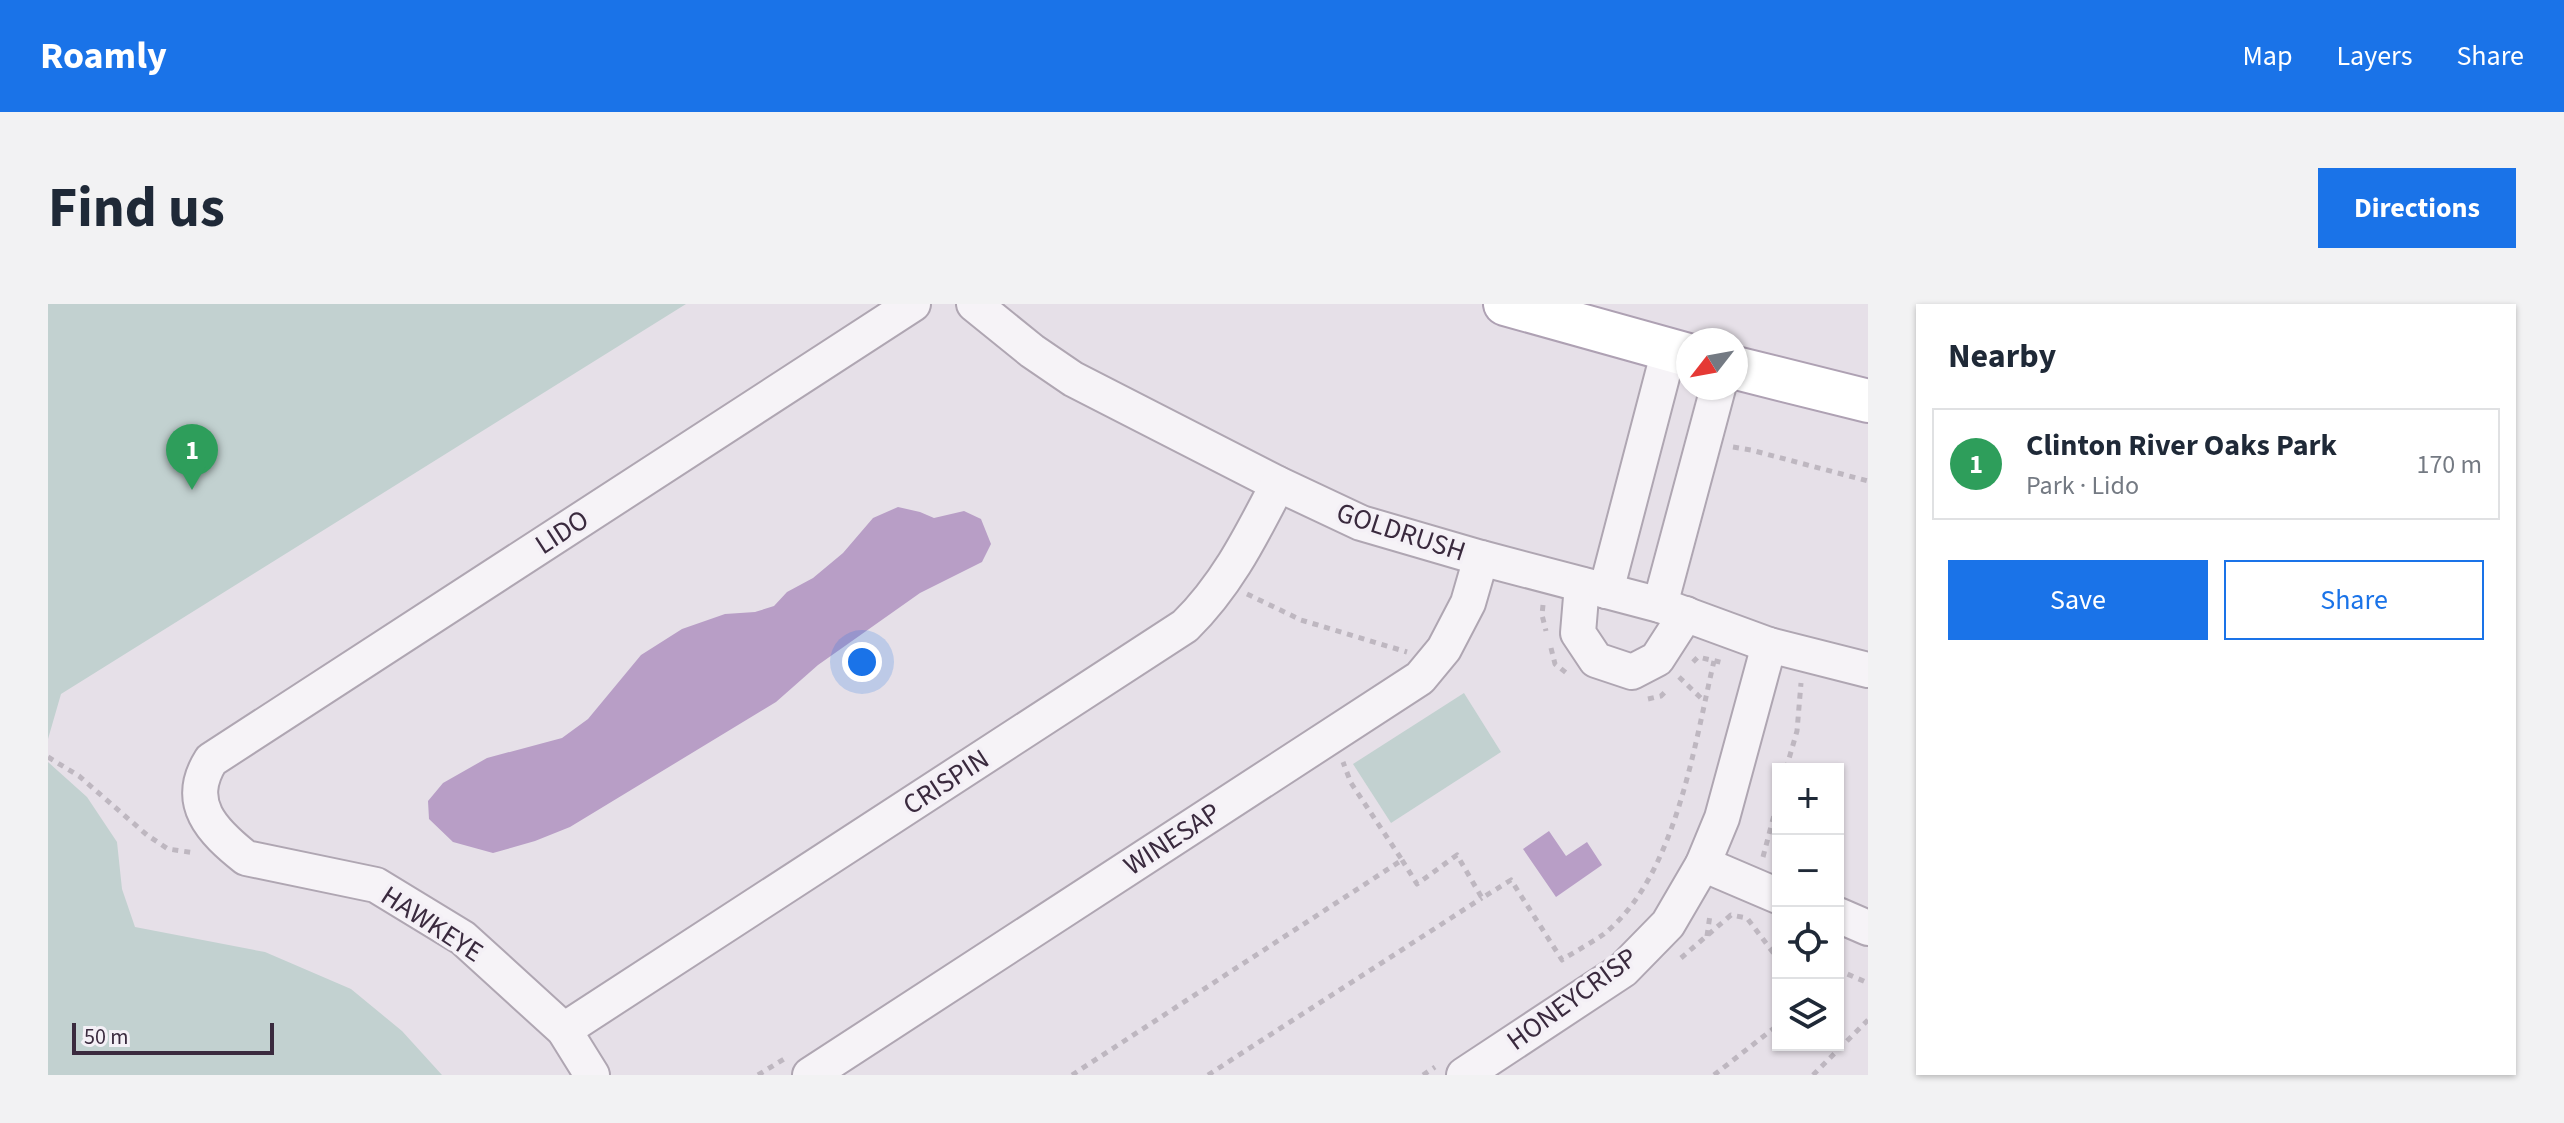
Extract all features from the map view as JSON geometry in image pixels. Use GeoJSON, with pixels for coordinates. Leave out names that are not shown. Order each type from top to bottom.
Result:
{"type":"FeatureCollection","features":[{"type":"Feature","properties":{"kind":"main road"},"geometry":{"type":"LineString","coordinates":[[1505,304],[1676,352]]}},
{"type":"Feature","properties":{"kind":"main road"},"geometry":{"type":"LineString","coordinates":[[1748,371],[1868,401]]}},
{"type":"Feature","properties":{"kind":"street","name":"LIDO"},"geometry":{"type":"LineString","coordinates":[[211,760],[913,304]]}},
{"type":"Feature","properties":{"kind":"street","name":"GOLDRUSH"},"geometry":{"type":"LineString","coordinates":[[974,304],[1032,351],[1073,379],[1361,523],[1673,609],[1769,645],[1868,670]]}},
{"type":"Feature","properties":{"kind":"street"},"geometry":{"type":"LineString","coordinates":[[1676,361],[1578,633],[1596,660],[1632,672],[1657,659],[1673,609],[1716,400]]}},
{"type":"Feature","properties":{"kind":"street","name":"CRISPIN"},"geometry":{"type":"LineString","coordinates":[[564,1030],[1185,626],[1208,603],[1238,560],[1278,484]]}},
{"type":"Feature","properties":{"kind":"street","name":"WINESAP"},"geometry":{"type":"LineString","coordinates":[[810,1075],[1420,678],[1444,649],[1468,603],[1481,558]]}},
{"type":"Feature","properties":{"kind":"street","name":"HONEYCRISP"},"geometry":{"type":"LineString","coordinates":[[1464,1075],[1623,970],[1668,924],[1703,864],[1722,818],[1769,645]]}},
{"type":"Feature","properties":{"kind":"street","name":"HAWKEYE"},"geometry":{"type":"LineString","coordinates":[[211,760],[201,776],[199,800],[213,826],[231,846],[246,858],[376,885],[463,938],[564,1030],[592,1075]]}},
{"type":"Feature","properties":{"kind":"street"},"geometry":{"type":"LineString","coordinates":[[1703,864],[1772,893]]}},
{"type":"Feature","properties":{"kind":"street"},"geometry":{"type":"LineString","coordinates":[[1844,918],[1868,928]]}},
{"type":"Feature","properties":{"kind":"path"},"geometry":{"type":"LineString","coordinates":[[1724,446],[1751,450],[1868,481]]}},
{"type":"Feature","properties":{"kind":"path"},"geometry":{"type":"LineString","coordinates":[[1252,582],[1246,594],[1301,620],[1405,651],[1430,666]]}},
{"type":"Feature","properties":{"kind":"path"},"geometry":{"type":"LineString","coordinates":[[1208,1075],[1511,880],[1562,960],[1605,933],[1636,899],[1661,855],[1676,819],[1714,661]]}},
{"type":"Feature","properties":{"kind":"path"},"geometry":{"type":"LineString","coordinates":[[1679,677],[1705,702]]}},
{"type":"Feature","properties":{"kind":"path"},"geometry":{"type":"LineString","coordinates":[[1788,763],[1797,731],[1801,683]]}},
{"type":"Feature","properties":{"kind":"path"},"geometry":{"type":"LineString","coordinates":[[1339,754],[1351,783],[1417,884],[1457,855],[1482,898]]}},
{"type":"Feature","properties":{"kind":"path"},"geometry":{"type":"LineString","coordinates":[[48,757],[79,776],[147,835],[168,849],[198,854],[231,846]]}},
{"type":"Feature","properties":{"kind":"path"},"geometry":{"type":"LineString","coordinates":[[1072,1075],[1402,860]]}},
{"type":"Feature","properties":{"kind":"path"},"geometry":{"type":"LineString","coordinates":[[1844,974],[1868,983]]}},
{"type":"Feature","properties":{"kind":"path"},"geometry":{"type":"LineString","coordinates":[[1813,1075],[1868,1020]]}},
{"type":"Feature","properties":{"kind":"path"},"geometry":{"type":"LineString","coordinates":[[1714,1075],[1772,1030]]}},
{"type":"Feature","properties":{"kind":"shaded area"},"geometry":{"type":"Polygon","coordinates":[[[48,304],[686,304],[61,694],[48,739],[48,304]]]}},
{"type":"Feature","properties":{"kind":"shaded area"},"geometry":{"type":"Polygon","coordinates":[[[898,507],[934,518],[964,511],[981,519],[991,544],[982,562],[920,593],[818,665],[776,702],[570,827],[493,853],[453,842],[429,819],[428,801],[443,783],[487,758],[562,738],[588,719],[641,655],[682,629],[725,614],[755,612],[774,606],[787,592],[813,578],[843,553],[873,518],[898,507]]]}},
{"type":"Feature","properties":{"kind":"shaded area"},"geometry":{"type":"Polygon","coordinates":[[[1464,693],[1501,752],[1391,823],[1353,764],[1464,693]]]}},
{"type":"Feature","properties":{"kind":"shaded area"},"geometry":{"type":"Polygon","coordinates":[[[48,762],[87,797],[117,842],[122,889],[135,927],[265,952],[351,989],[402,1031],[442,1075],[48,1075],[48,762]]]}},
{"type":"Feature","properties":{"kind":"shaded area"},"geometry":{"type":"Polygon","coordinates":[[[1549,831],[1566,856],[1587,842],[1602,865],[1556,897],[1523,849],[1549,831]]]}},
{"type":"Feature","properties":{"kind":"place","name":"Clinton River Oaks Park"},"geometry":{"type":"Point","coordinates":[192,490]}}]}
